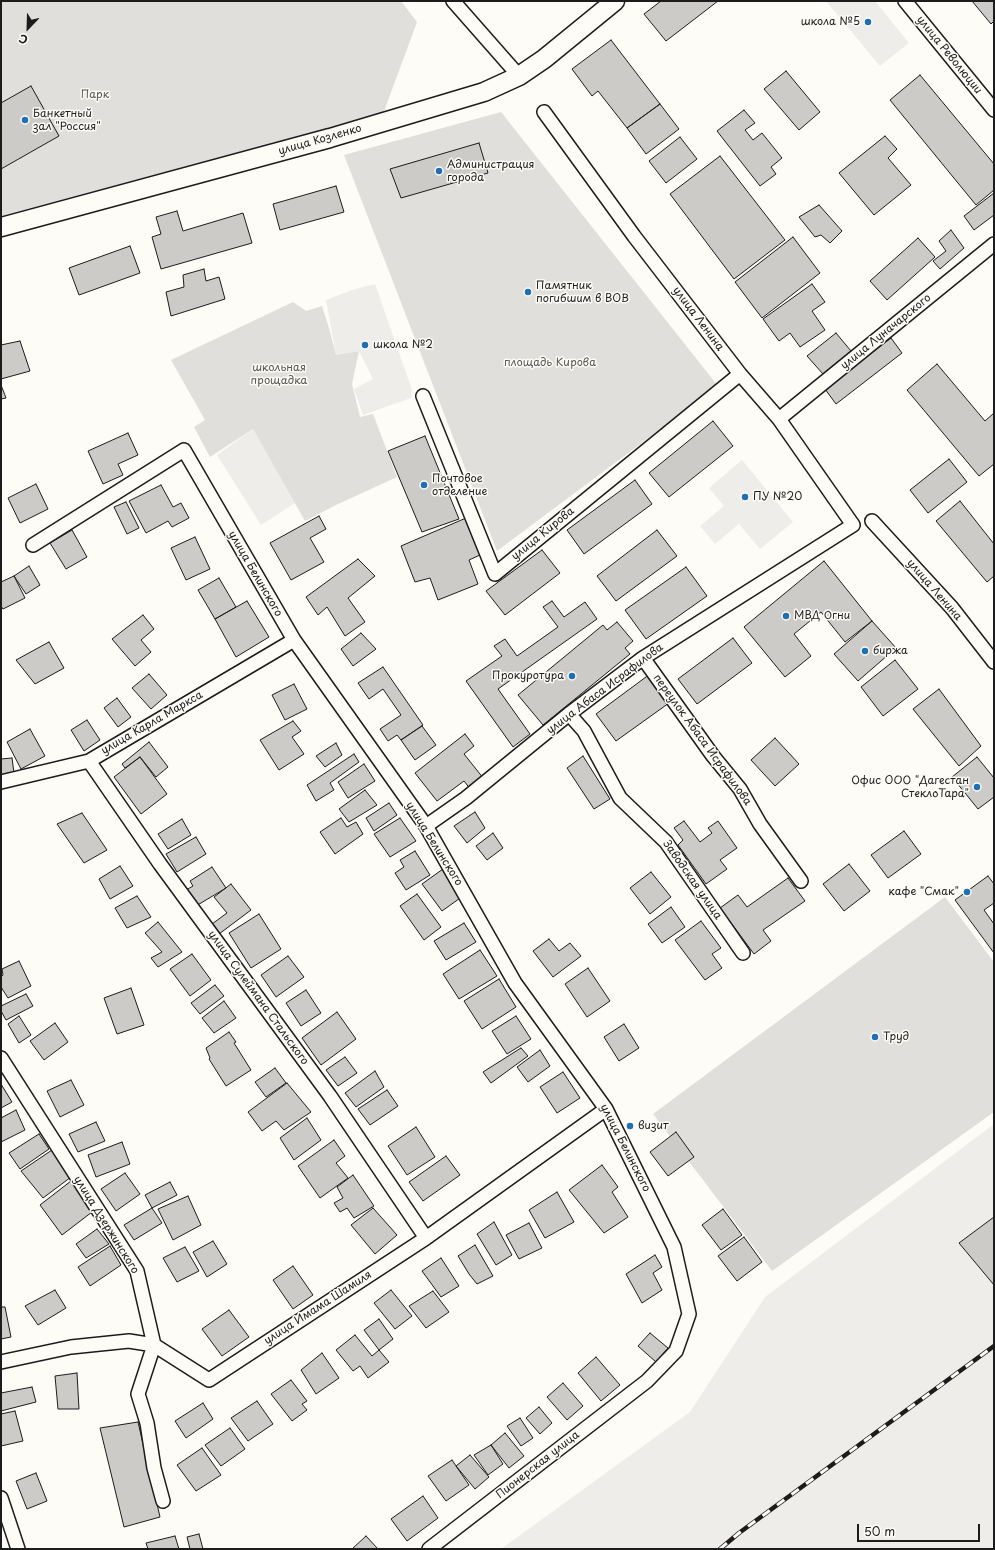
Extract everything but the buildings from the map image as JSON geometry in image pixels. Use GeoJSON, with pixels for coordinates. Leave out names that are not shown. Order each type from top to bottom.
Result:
{"type":"FeatureCollection","features":[{"type":"Feature","properties":{"kind":"street"},"geometry":{"type":"LineString","coordinates":[[453,1],[519,76]]}},
{"type":"Feature","properties":{"kind":"street","name":"улица Козленко"},"geometry":{"type":"LineString","coordinates":[[1,227],[330,138],[484,92],[519,76],[544,59],[615,1]]}},
{"type":"Feature","properties":{"kind":"street","name":"улица Революции"},"geometry":{"type":"LineString","coordinates":[[905,1],[994,110]]}},
{"type":"Feature","properties":{"kind":"street","name":"улица Ленина"},"geometry":{"type":"LineString","coordinates":[[544,112],[630,230],[740,374],[779,419],[853,525]]}},
{"type":"Feature","properties":{"kind":"street","name":"улица Луначарского"},"geometry":{"type":"LineString","coordinates":[[779,419],[994,244]]}},
{"type":"Feature","properties":{"kind":"street","name":"улица Кирова"},"geometry":{"type":"LineString","coordinates":[[422,396],[495,574],[740,374]]}},
{"type":"Feature","properties":{"kind":"street","name":"улица Белинского"},"geometry":{"type":"LineString","coordinates":[[33,545],[184,450],[294,640],[426,826],[515,982],[606,1109],[674,1247],[689,1314],[676,1351],[647,1381]]}},
{"type":"Feature","properties":{"kind":"street","name":"улица Ленина"},"geometry":{"type":"LineString","coordinates":[[872,521],[952,608],[994,662]]}},
{"type":"Feature","properties":{"kind":"street","name":"улица Абаса Исрафилова"},"geometry":{"type":"LineString","coordinates":[[426,826],[466,798],[569,714],[643,658],[853,525]]}},
{"type":"Feature","properties":{"kind":"street","name":"улица Карла Маркса"},"geometry":{"type":"LineString","coordinates":[[1,782],[88,761],[294,640]]}},
{"type":"Feature","properties":{"kind":"street","name":"переулок Абаса Исрафилова"},"geometry":{"type":"LineString","coordinates":[[643,658],[713,756],[740,790],[760,824],[801,881]]}},
{"type":"Feature","properties":{"kind":"street","name":"Заводская улица"},"geometry":{"type":"LineString","coordinates":[[569,714],[584,731],[620,798],[666,842],[743,953]]}},
{"type":"Feature","properties":{"kind":"street","name":"улица Сулеймана Стальского"},"geometry":{"type":"LineString","coordinates":[[88,761],[160,864],[330,1096],[426,1238]]}},
{"type":"Feature","properties":{"kind":"street","name":"улица Дзержинского"},"geometry":{"type":"LineString","coordinates":[[1,1058],[137,1271],[154,1345]]}},
{"type":"Feature","properties":{"kind":"street","name":"улица Имама Шамиля"},"geometry":{"type":"LineString","coordinates":[[1,1362],[71,1347],[129,1341],[154,1345],[209,1380],[426,1238],[606,1109]]}},
{"type":"Feature","properties":{"kind":"street"},"geometry":{"type":"LineString","coordinates":[[154,1345],[138,1394],[147,1423],[154,1468],[163,1501]]}},
{"type":"Feature","properties":{"kind":"street","name":"Пионерская улица"},"geometry":{"type":"LineString","coordinates":[[429,1549],[647,1381]]}},
{"type":"Feature","properties":{"kind":"street"},"geometry":{"type":"LineString","coordinates":[[1,1498],[18,1549]]}},
{"type":"Feature","properties":{"kind":"shaded area","name":"школа №5"},"geometry":{"type":"Polygon","coordinates":[[[826,1],[875,1],[909,43],[880,66],[826,1]]]}},
{"type":"Feature","properties":{"kind":"shaded area","name":"школа №2"},"geometry":{"type":"Polygon","coordinates":[[[375,284],[412,390],[411,398],[363,415],[354,389],[373,379],[359,351],[336,355],[326,300],[352,290],[375,284]]]}},
{"type":"Feature","properties":{"kind":"shaded area"},"geometry":{"type":"Polygon","coordinates":[[[253,429],[295,503],[261,525],[217,455],[253,429]]]}},
{"type":"Feature","properties":{"kind":"shaded area","name":"ПУ №20"},"geometry":{"type":"Polygon","coordinates":[[[742,460],[793,522],[760,549],[739,524],[715,544],[700,526],[724,506],[709,488],[742,460]]]}},
{"type":"Feature","properties":{"kind":"shaded area"},"geometry":{"type":"Polygon","coordinates":[[[994,1124],[994,1549],[501,1549],[690,1412],[765,1297],[994,1124]]]}},
{"type":"Feature","properties":{"kind":"green space","name":"Парк"},"geometry":{"type":"Polygon","coordinates":[[[1,1],[401,1],[417,22],[383,114],[1,216],[1,1]]]}},
{"type":"Feature","properties":{"kind":"green space","name":"площадь Кирова"},"geometry":{"type":"Polygon","coordinates":[[[501,112],[718,386],[497,551],[344,155],[501,112]]]}},
{"type":"Feature","properties":{"kind":"green space","name":"школьная прощадка"},"geometry":{"type":"Polygon","coordinates":[[[293,302],[306,311],[322,306],[336,355],[359,351],[352,384],[360,417],[373,414],[397,477],[305,521],[253,429],[210,457],[194,427],[205,420],[171,360],[293,302]]]}},
{"type":"Feature","properties":{"kind":"green space","name":"Труд"},"geometry":{"type":"Polygon","coordinates":[[[945,897],[994,962],[994,1112],[772,1271],[653,1114],[945,897]]]}},
{"type":"Feature","properties":{"kind":"railway"},"geometry":{"type":"LineString","coordinates":[[720,1549],[739,1533],[994,1346]]}},
{"type":"Feature","properties":{"kind":"place","name":"школа №5"},"geometry":{"type":"Point","coordinates":[868,22]}},
{"type":"Feature","properties":{"kind":"place","name":"Банкетный зал \"Россия\""},"geometry":{"type":"Point","coordinates":[25,120]}},
{"type":"Feature","properties":{"kind":"place","name":"Администрация города"},"geometry":{"type":"Point","coordinates":[439,171]}},
{"type":"Feature","properties":{"kind":"place","name":"Памятник погибшим в ВОВ"},"geometry":{"type":"Point","coordinates":[528,292]}},
{"type":"Feature","properties":{"kind":"place","name":"школа №2"},"geometry":{"type":"Point","coordinates":[365,345]}},
{"type":"Feature","properties":{"kind":"place","name":"Почтовое отделение"},"geometry":{"type":"Point","coordinates":[424,485]}},
{"type":"Feature","properties":{"kind":"place","name":"ПУ №20"},"geometry":{"type":"Point","coordinates":[745,497]}},
{"type":"Feature","properties":{"kind":"place","name":"МВД Огни"},"geometry":{"type":"Point","coordinates":[786,616]}},
{"type":"Feature","properties":{"kind":"place","name":"биржа"},"geometry":{"type":"Point","coordinates":[865,651]}},
{"type":"Feature","properties":{"kind":"place","name":"Прокуротура"},"geometry":{"type":"Point","coordinates":[572,676]}},
{"type":"Feature","properties":{"kind":"place","name":"Офис ООО \"Дагестан СтеклоТара\""},"geometry":{"type":"Point","coordinates":[977,787]}},
{"type":"Feature","properties":{"kind":"place","name":"кафе \"Смак\""},"geometry":{"type":"Point","coordinates":[967,892]}},
{"type":"Feature","properties":{"kind":"place","name":"Труд"},"geometry":{"type":"Point","coordinates":[875,1037]}},
{"type":"Feature","properties":{"kind":"place","name":"визит"},"geometry":{"type":"Point","coordinates":[630,1126]}}]}
